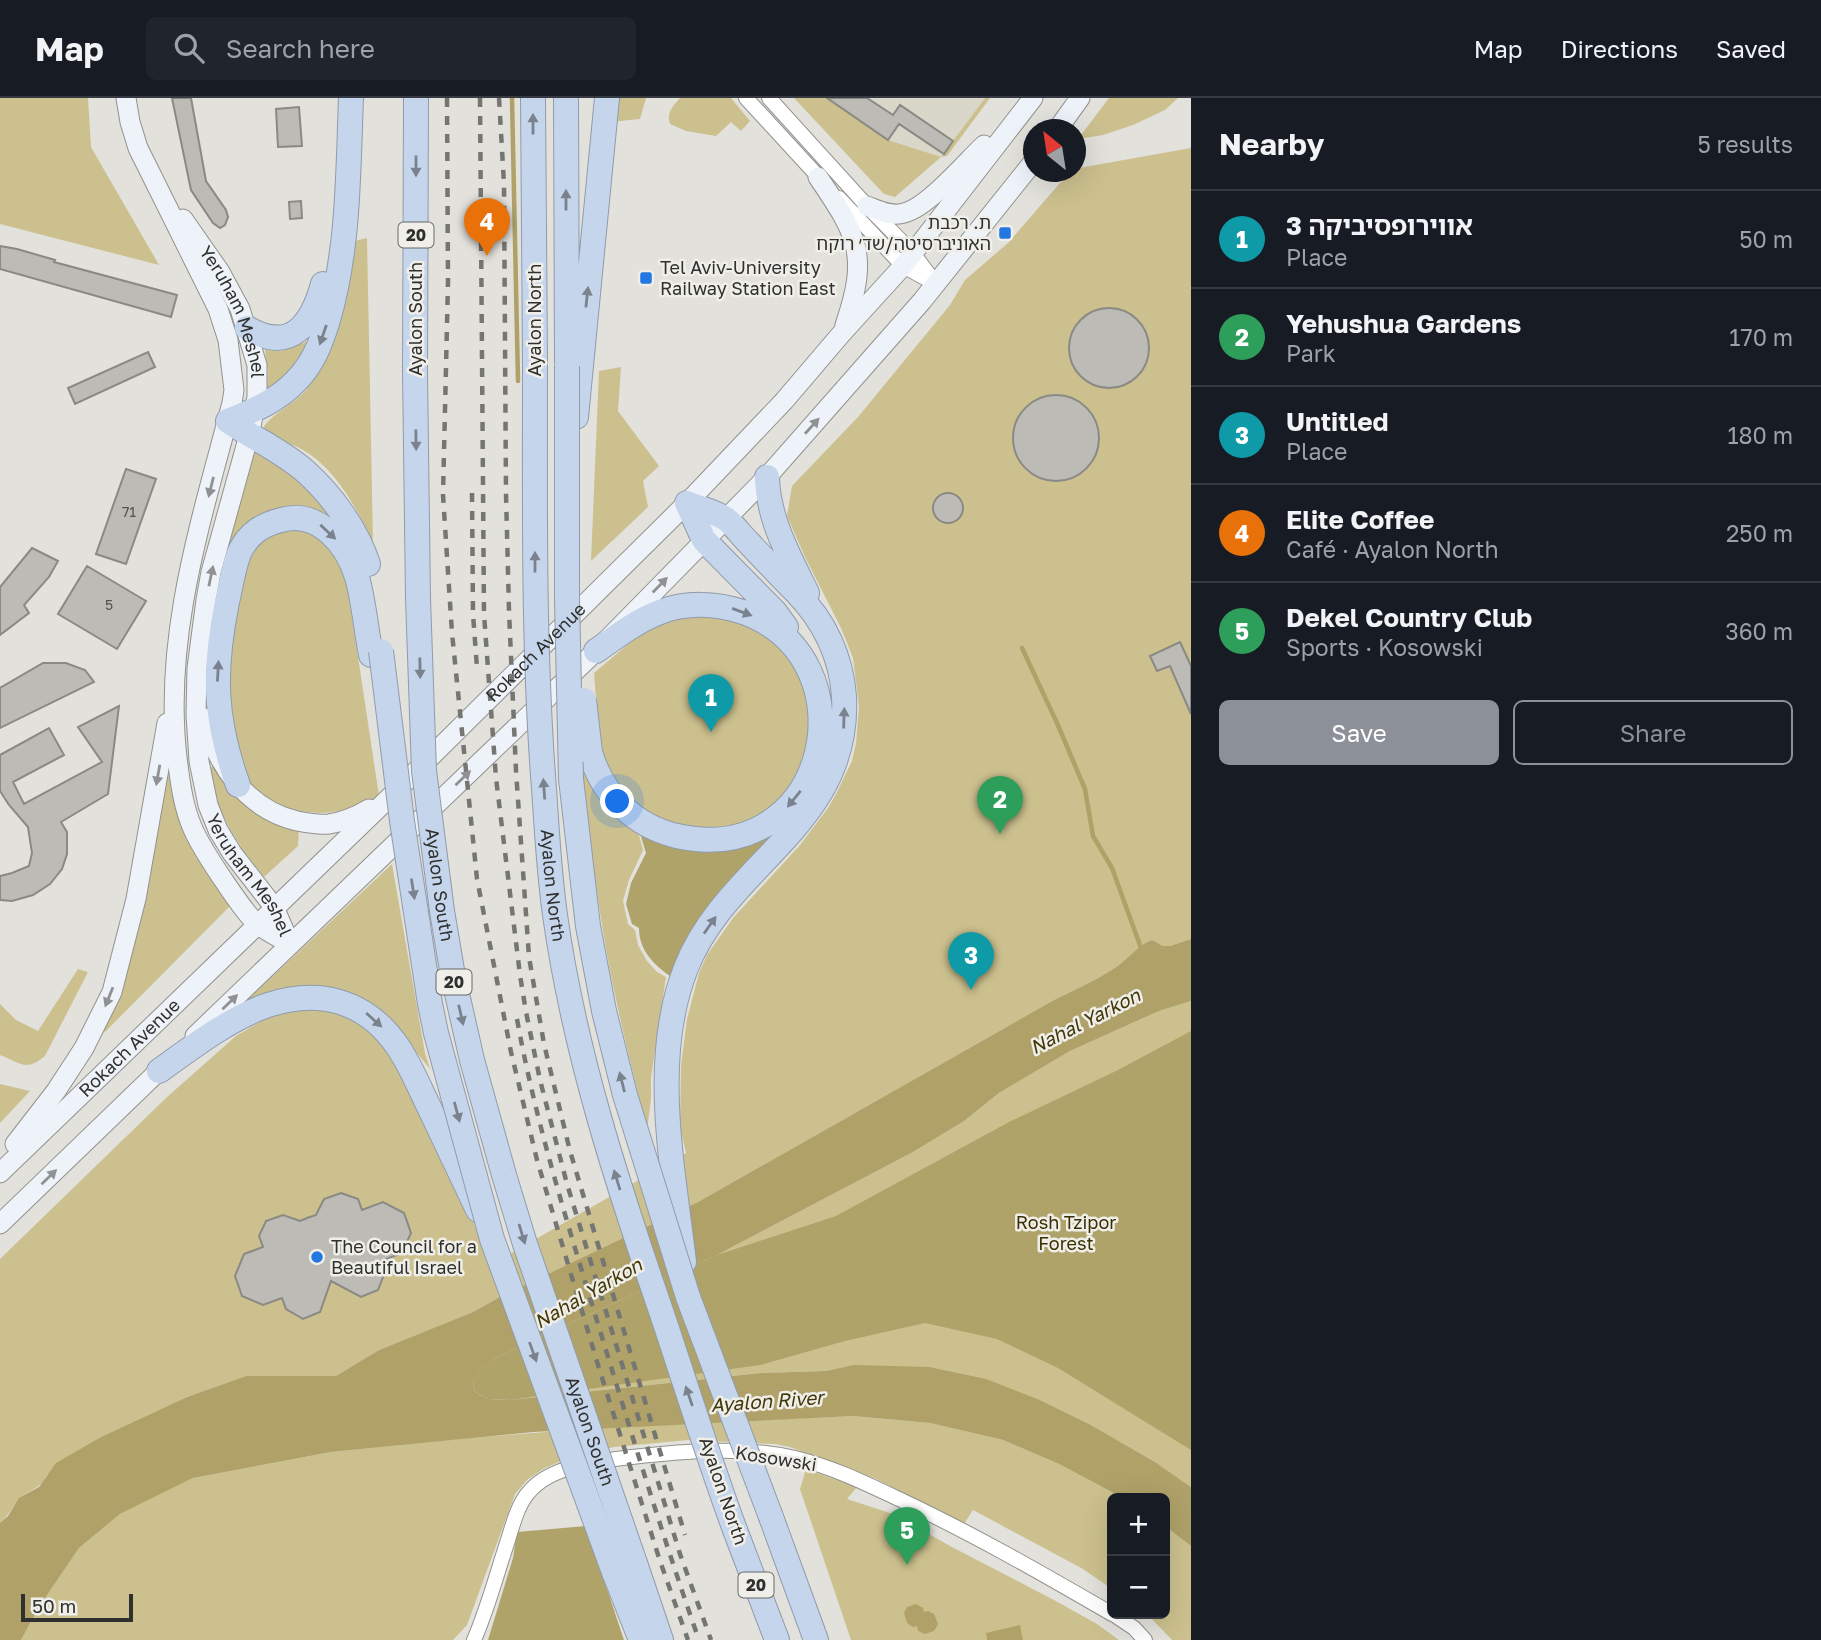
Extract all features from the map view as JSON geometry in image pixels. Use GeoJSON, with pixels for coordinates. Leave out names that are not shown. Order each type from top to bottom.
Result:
{"type":"FeatureCollection","features":[{"type":"Feature","properties":{"kind":"highway"},"geometry":{"type":"LineString","coordinates":[[228,421],[283,393],[297,380],[318,348],[333,302],[341,264],[351,98]]}},
{"type":"Feature","properties":{"kind":"highway","name":"Ayalon South"},"geometry":{"type":"LineString","coordinates":[[416,98],[418,598],[424,771],[442,911],[472,1060],[521,1232],[625,1569],[661,1640]]}},
{"type":"Feature","properties":{"kind":"highway","name":"Ayalon North"},"geometry":{"type":"LineString","coordinates":[[533,98],[535,596],[541,754],[553,900],[563,964],[577,1031],[627,1211],[735,1530],[777,1640]]}},
{"type":"Feature","properties":{"kind":"highway"},"geometry":{"type":"LineString","coordinates":[[566,98],[574,366],[567,529],[567,612],[571,779],[584,901],[600,990],[625,1095],[688,1297],[816,1640]]}},
{"type":"Feature","properties":{"kind":"highway"},"geometry":{"type":"LineString","coordinates":[[574,366],[607,98]]}},
{"type":"Feature","properties":{"kind":"highway"},"geometry":{"type":"LineString","coordinates":[[247,328],[260,336],[282,338],[302,329],[309,320],[321,292],[347,192]]}},
{"type":"Feature","properties":{"kind":"highway"},"geometry":{"type":"LineString","coordinates":[[228,421],[304,470],[349,524],[364,552],[374,582],[376,654]]}},
{"type":"Feature","properties":{"kind":"highway"},"geometry":{"type":"LineString","coordinates":[[688,1297],[666,1090],[666,1056],[680,985],[695,948],[709,926],[805,815],[824,788],[838,756],[844,727],[839,662],[780,535],[767,494],[767,477]]}},
{"type":"Feature","properties":{"kind":"highway"},"geometry":{"type":"LineString","coordinates":[[567,529],[590,752],[598,775],[617,802],[636,818],[663,832],[691,839],[716,841],[762,827],[789,805],[804,786],[818,752],[822,700],[820,685],[806,654],[775,612],[704,540],[687,503]]}},
{"type":"Feature","properties":{"kind":"highway"},"geometry":{"type":"LineString","coordinates":[[687,503],[726,519],[809,606],[828,634]]}},
{"type":"Feature","properties":{"kind":"highway"},"geometry":{"type":"LineString","coordinates":[[238,785],[220,720],[217,686],[223,622],[239,552],[255,531],[268,523],[299,517],[312,520],[323,526],[343,548],[357,578],[376,654],[430,1004],[492,1239]]}},
{"type":"Feature","properties":{"kind":"highway"},"geometry":{"type":"LineString","coordinates":[[596,651],[641,621],[668,609],[707,604],[742,612],[777,631],[801,657],[817,692],[821,731]]}},
{"type":"Feature","properties":{"kind":"highway"},"geometry":{"type":"LineString","coordinates":[[159,1071],[253,1011],[281,1002],[312,998],[338,1001],[365,1013],[382,1027],[398,1046],[492,1239],[625,1569],[641,1640]]}},
{"type":"Feature","properties":{"kind":"main road","name":"Yeruham Meshel"},"geometry":{"type":"LineString","coordinates":[[126,98],[138,148],[218,309],[228,340],[234,390],[190,568],[180,626],[173,684],[179,773],[184,803],[192,827],[208,857],[257,924],[290,944]]}},
{"type":"Feature","properties":{"kind":"main road"},"geometry":{"type":"LineString","coordinates":[[867,206],[901,214],[918,206],[947,182],[1032,98]]}},
{"type":"Feature","properties":{"kind":"main road","name":"Rokach Avenue"},"geometry":{"type":"LineString","coordinates":[[0,1173],[391,796],[687,503],[784,401],[908,260],[1032,98]]}},
{"type":"Feature","properties":{"kind":"main road"},"geometry":{"type":"LineString","coordinates":[[1065,119],[1080,98]]}},
{"type":"Feature","properties":{"kind":"main road","name":"Rokach Avenue"},"geometry":{"type":"LineString","coordinates":[[0,1224],[596,651],[767,477],[936,284],[1023,175]]}},
{"type":"Feature","properties":{"kind":"main road"},"geometry":{"type":"LineString","coordinates":[[818,177],[850,228],[858,260],[853,300],[842,333]]}},
{"type":"Feature","properties":{"kind":"main road","name":"Yeruham Meshel"},"geometry":{"type":"LineString","coordinates":[[154,179],[220,272],[240,309],[257,365],[257,397],[211,572],[197,668],[196,716],[202,781],[218,830],[232,853],[274,907],[290,944]]}},
{"type":"Feature","properties":{"kind":"main road"},"geometry":{"type":"LineString","coordinates":[[197,668],[204,718],[220,762],[238,785],[269,811],[284,818],[329,824],[354,817],[391,796]]}},
{"type":"Feature","properties":{"kind":"main road"},"geometry":{"type":"LineString","coordinates":[[0,1163],[56,1091],[84,1048],[112,992],[136,899],[173,684]]}},
{"type":"Feature","properties":{"kind":"street"},"geometry":{"type":"LineString","coordinates":[[746,98],[818,177],[936,284]]}},
{"type":"Feature","properties":{"kind":"street"},"geometry":{"type":"LineString","coordinates":[[769,98],[867,206],[908,260]]}},
{"type":"Feature","properties":{"kind":"street","name":"Kosowski"},"geometry":{"type":"LineString","coordinates":[[474,1640],[513,1525],[529,1490],[558,1471],[586,1463],[679,1452],[730,1451],[771,1454],[837,1470],[961,1528],[1107,1611]]}},
{"type":"Feature","properties":{"kind":"street","name":"Kosowski"},"geometry":{"type":"LineString","coordinates":[[1120,1619],[1134,1628],[1145,1640]]}},
{"type":"Feature","properties":{"kind":"shaded area"},"geometry":{"type":"Polygon","coordinates":[[[827,98],[985,98],[941,157],[888,140],[827,98]]]}},
{"type":"Feature","properties":{"kind":"green space"},"geometry":{"type":"Polygon","coordinates":[[[0,98],[88,98],[91,147],[159,265],[0,224],[0,98]]]}},
{"type":"Feature","properties":{"kind":"green space"},"geometry":{"type":"Polygon","coordinates":[[[612,98],[646,98],[640,119],[610,122],[612,98]]]}},
{"type":"Feature","properties":{"kind":"green space"},"geometry":{"type":"Polygon","coordinates":[[[680,98],[731,98],[750,121],[741,131],[731,122],[716,136],[686,131],[670,124],[669,120],[671,110],[680,98]]]}},
{"type":"Feature","properties":{"kind":"green space"},"geometry":{"type":"Polygon","coordinates":[[[794,98],[827,98],[888,140],[941,157],[895,197],[884,194],[794,98]]]}},
{"type":"Feature","properties":{"kind":"green space"},"geometry":{"type":"Polygon","coordinates":[[[985,98],[990,98],[947,156],[941,157],[985,98]]]}},
{"type":"Feature","properties":{"kind":"green space"},"geometry":{"type":"Polygon","coordinates":[[[1109,98],[1178,98],[1165,110],[1103,135],[1086,138],[1086,128],[1109,98]]]}},
{"type":"Feature","properties":{"kind":"green space"},"geometry":{"type":"Polygon","coordinates":[[[1191,148],[1191,939],[1170,946],[1163,946],[1152,940],[1146,943],[1099,978],[1054,1000],[698,1202],[473,1312],[379,1350],[336,1376],[246,1376],[187,1397],[103,1436],[47,1475],[41,1484],[22,1497],[0,1523],[0,1259],[167,1097],[236,1036],[263,1020],[286,1012],[311,1009],[334,1012],[352,1018],[383,1043],[466,1201],[489,1266],[686,1153],[680,1127],[681,1065],[687,1019],[699,973],[707,955],[733,918],[800,845],[828,808],[852,761],[856,743],[859,706],[853,658],[787,516],[792,486],[858,417],[950,305],[965,280],[1008,243],[1060,183],[1086,182],[1086,167],[1191,148]]]}},
{"type":"Feature","properties":{"kind":"green space"},"geometry":{"type":"Polygon","coordinates":[[[367,238],[373,542],[352,503],[326,468],[299,448],[267,436],[264,426],[306,390],[326,355],[340,324],[355,241],[367,238]]]}},
{"type":"Feature","properties":{"kind":"green space"},"geometry":{"type":"Polygon","coordinates":[[[308,341],[296,365],[266,395],[268,374],[265,350],[282,351],[308,341]]]}},
{"type":"Feature","properties":{"kind":"green space"},"geometry":{"type":"Polygon","coordinates":[[[621,367],[618,411],[659,466],[643,481],[648,507],[591,561],[599,371],[621,367]]]}},
{"type":"Feature","properties":{"kind":"green space"},"geometry":{"type":"Polygon","coordinates":[[[255,451],[291,473],[338,521],[333,527],[306,508],[218,571],[241,489],[255,451]]]}},
{"type":"Feature","properties":{"kind":"green space"},"geometry":{"type":"Polygon","coordinates":[[[296,529],[319,536],[346,577],[379,796],[357,806],[323,813],[292,809],[278,804],[264,796],[243,774],[226,685],[245,559],[269,532],[296,529]]]}},
{"type":"Feature","properties":{"kind":"green space"},"geometry":{"type":"Polygon","coordinates":[[[694,615],[731,619],[771,639],[797,670],[809,705],[809,743],[795,781],[771,808],[736,827],[692,828],[651,816],[620,790],[600,749],[594,673],[640,634],[663,622],[694,615]]]}},
{"type":"Feature","properties":{"kind":"green space"},"geometry":{"type":"Polygon","coordinates":[[[165,755],[232,904],[105,1032],[100,1028],[165,755]]]}},
{"type":"Feature","properties":{"kind":"green space"},"geometry":{"type":"Polygon","coordinates":[[[581,759],[638,832],[643,850],[623,901],[628,924],[635,930],[638,945],[647,961],[666,977],[651,1078],[647,1130],[620,1020],[605,943],[581,759]]]}},
{"type":"Feature","properties":{"kind":"green space"},"geometry":{"type":"Polygon","coordinates":[[[215,766],[261,816],[281,826],[299,827],[298,846],[264,877],[243,850],[219,807],[206,769],[215,766]]]}},
{"type":"Feature","properties":{"kind":"green space"},"geometry":{"type":"Polygon","coordinates":[[[771,832],[773,839],[675,965],[670,976],[658,967],[644,950],[639,928],[632,924],[626,904],[631,883],[646,853],[640,833],[681,847],[706,851],[731,846],[771,832]]]}},
{"type":"Feature","properties":{"kind":"green space"},"geometry":{"type":"Polygon","coordinates":[[[392,864],[430,1069],[394,1025],[354,996],[227,1019],[392,864]]]}},
{"type":"Feature","properties":{"kind":"green space"},"geometry":{"type":"Polygon","coordinates":[[[78,969],[88,972],[45,1056],[33,1064],[23,1065],[0,1055],[0,1004],[16,1020],[38,1031],[78,969]]]}},
{"type":"Feature","properties":{"kind":"green space","name":"Rosh Tzipor Forest"},"geometry":{"type":"Polygon","coordinates":[[[1191,1001],[1191,1487],[1155,1462],[1091,1425],[1040,1400],[853,1365],[826,1371],[761,1373],[510,1400],[491,1360],[717,1255],[913,1152],[964,1121],[999,1093],[1070,1051],[1159,1011],[1191,1001]]]}},
{"type":"Feature","properties":{"kind":"green space","name":"Rosh Tzipor Forest"},"geometry":{"type":"Polygon","coordinates":[[[1191,1031],[1191,1450],[1058,1368],[997,1339],[925,1323],[845,1341],[760,1365],[510,1400],[488,1399],[475,1392],[474,1377],[491,1360],[717,1255],[836,1216],[1009,1122],[1118,1070],[1191,1031]]]}},
{"type":"Feature","properties":{"kind":"green space"},"geometry":{"type":"Polygon","coordinates":[[[0,1084],[30,1091],[0,1123],[0,1084]]]}},
{"type":"Feature","properties":{"kind":"green space"},"geometry":{"type":"Polygon","coordinates":[[[853,1416],[930,1423],[1003,1440],[1059,1464],[1114,1493],[1107,1493],[1107,1586],[1083,1569],[973,1510],[964,1524],[876,1479],[790,1447],[688,1440],[614,1447],[561,1461],[527,1480],[515,1494],[467,1625],[453,1640],[21,1640],[39,1607],[79,1548],[120,1514],[193,1478],[331,1452],[608,1427],[853,1416]]]}},
{"type":"Feature","properties":{"kind":"green space"},"geometry":{"type":"Polygon","coordinates":[[[806,1469],[857,1487],[847,1499],[896,1515],[1097,1624],[1119,1640],[851,1640],[800,1489],[806,1469]]]}},
{"type":"Feature","properties":{"kind":"green space"},"geometry":{"type":"Polygon","coordinates":[[[586,1526],[624,1640],[488,1640],[513,1558],[517,1532],[586,1526]]]}},
{"type":"Feature","properties":{"kind":"green space"},"geometry":{"type":"Polygon","coordinates":[[[1170,1530],[1191,1546],[1191,1640],[1172,1640],[1152,1619],[1170,1619],[1170,1530]]]}},
{"type":"Feature","properties":{"kind":"water"},"geometry":{"type":"Polygon","coordinates":[[[1191,939],[1191,1001],[1159,1011],[1070,1051],[999,1093],[964,1121],[913,1152],[717,1255],[491,1360],[473,1381],[475,1392],[488,1399],[510,1400],[761,1373],[826,1371],[853,1365],[929,1367],[986,1379],[1040,1400],[1091,1425],[1155,1462],[1191,1487],[1191,1546],[1170,1530],[1170,1493],[1114,1493],[1059,1464],[1003,1440],[930,1423],[853,1416],[533,1432],[331,1452],[193,1478],[120,1514],[79,1548],[39,1607],[21,1640],[0,1640],[0,1523],[8,1516],[19,1498],[39,1487],[56,1463],[103,1436],[187,1397],[246,1376],[336,1376],[379,1350],[473,1312],[698,1202],[1054,1000],[1099,978],[1146,943],[1152,940],[1163,946],[1191,939]]]}},
{"type":"Feature","properties":{"kind":"water"},"geometry":{"type":"Polygon","coordinates":[[[916,1604],[923,1608],[924,1612],[934,1614],[938,1624],[934,1631],[925,1634],[918,1631],[917,1626],[913,1627],[907,1623],[904,1613],[907,1607],[916,1604]]]}},
{"type":"Feature","properties":{"kind":"water"},"geometry":{"type":"Polygon","coordinates":[[[1020,1625],[1023,1640],[987,1640],[986,1633],[1020,1625]]]}},
{"type":"Feature","properties":{"kind":"building"},"geometry":{"type":"Polygon","coordinates":[[[172,98],[191,98],[206,181],[228,217],[225,225],[220,228],[213,223],[191,190],[172,98]]]}},
{"type":"Feature","properties":{"kind":"building"},"geometry":{"type":"Polygon","coordinates":[[[827,98],[867,98],[893,115],[900,105],[953,141],[944,154],[899,124],[888,140],[827,98]]]}},
{"type":"Feature","properties":{"kind":"building"},"geometry":{"type":"Polygon","coordinates":[[[299,107],[302,146],[278,147],[276,109],[299,107]]]}},
{"type":"Feature","properties":{"kind":"building"},"geometry":{"type":"Polygon","coordinates":[[[301,201],[302,218],[290,219],[289,202],[301,201]]]}},
{"type":"Feature","properties":{"kind":"building"},"geometry":{"type":"Polygon","coordinates":[[[0,246],[177,295],[171,317],[0,269],[0,246]]]}},
{"type":"Feature","properties":{"kind":"building"},"geometry":{"type":"Polygon","coordinates":[[[1109,308],[1124,311],[1137,320],[1146,333],[1149,348],[1146,363],[1137,376],[1124,385],[1109,388],[1094,385],[1081,376],[1072,363],[1069,348],[1072,333],[1081,320],[1094,311],[1109,308]]]}},
{"type":"Feature","properties":{"kind":"building"},"geometry":{"type":"Polygon","coordinates":[[[148,352],[155,367],[75,404],[68,388],[148,352]]]}},
{"type":"Feature","properties":{"kind":"building"},"geometry":{"type":"Polygon","coordinates":[[[1056,395],[1073,398],[1087,407],[1096,421],[1099,438],[1096,455],[1087,469],[1073,478],[1056,481],[1039,478],[1025,469],[1016,455],[1013,438],[1016,421],[1025,407],[1039,398],[1056,395]]]}},
{"type":"Feature","properties":{"kind":"building"},"geometry":{"type":"Polygon","coordinates":[[[126,469],[156,479],[126,564],[96,554],[126,469]]]}},
{"type":"Feature","properties":{"kind":"building"},"geometry":{"type":"Polygon","coordinates":[[[948,493],[959,497],[963,508],[959,519],[948,523],[937,519],[933,508],[937,497],[948,493]]]}},
{"type":"Feature","properties":{"kind":"building"},"geometry":{"type":"Polygon","coordinates":[[[32,548],[58,561],[49,577],[24,605],[29,613],[0,635],[0,587],[32,548]]]}},
{"type":"Feature","properties":{"kind":"building"},"geometry":{"type":"Polygon","coordinates":[[[87,566],[146,601],[117,649],[58,614],[87,566]]]}},
{"type":"Feature","properties":{"kind":"building"},"geometry":{"type":"Polygon","coordinates":[[[1180,642],[1191,666],[1191,714],[1170,666],[1157,671],[1150,656],[1180,642]]]}},
{"type":"Feature","properties":{"kind":"building"},"geometry":{"type":"Polygon","coordinates":[[[43,663],[66,663],[85,670],[94,682],[0,728],[0,688],[43,663]]]}},
{"type":"Feature","properties":{"kind":"building"},"geometry":{"type":"Polygon","coordinates":[[[119,706],[108,794],[61,822],[67,832],[67,854],[62,869],[50,884],[33,895],[12,901],[0,900],[0,876],[29,866],[32,853],[28,827],[0,791],[0,755],[49,728],[64,755],[13,782],[24,804],[102,762],[78,727],[119,706]]]}},
{"type":"Feature","properties":{"kind":"building","name":"The Council for a Beautiful Israel"},"geometry":{"type":"Polygon","coordinates":[[[341,1193],[358,1199],[362,1210],[383,1202],[404,1213],[411,1233],[402,1253],[381,1261],[385,1272],[378,1290],[361,1297],[331,1281],[320,1312],[303,1319],[286,1309],[282,1298],[263,1305],[242,1296],[235,1276],[244,1254],[263,1247],[259,1236],[266,1221],[283,1215],[300,1221],[316,1215],[324,1199],[341,1193]]]}},
{"type":"Feature","properties":{"kind":"waterway"},"geometry":{"type":"LineString","coordinates":[[512,98],[518,381]]}},
{"type":"Feature","properties":{"kind":"waterway"},"geometry":{"type":"LineString","coordinates":[[1022,648],[1085,789],[1093,836],[1112,868],[1141,948]]}},
{"type":"Feature","properties":{"kind":"railway"},"geometry":{"type":"LineString","coordinates":[[447,98],[448,282],[443,495],[452,633],[477,879],[511,1052],[537,1160],[598,1365],[688,1640]]}},
{"type":"Feature","properties":{"kind":"railway"},"geometry":{"type":"LineString","coordinates":[[480,98],[484,614],[496,778],[520,975],[540,1080],[567,1184],[680,1554],[711,1640]]}},
{"type":"Feature","properties":{"kind":"railway"},"geometry":{"type":"LineString","coordinates":[[499,98],[504,184],[509,611],[516,771],[529,957],[544,1044],[570,1151],[685,1535]]}},
{"type":"Feature","properties":{"kind":"railway"},"geometry":{"type":"LineString","coordinates":[[472,493],[473,614],[477,668]]}},
{"type":"Feature","properties":{"kind":"railway"},"geometry":{"type":"LineString","coordinates":[[517,1019],[562,1203],[645,1477],[699,1640]]}},
{"type":"Feature","properties":{"kind":"place","name":"ת. רכבת האוניברסיטה/שד׳ רוקח"},"geometry":{"type":"Point","coordinates":[1005,233]}},
{"type":"Feature","properties":{"kind":"place","name":"Elite Coffee"},"geometry":{"type":"Point","coordinates":[487,256]}},
{"type":"Feature","properties":{"kind":"place","name":"Tel Aviv-University Railway Station East"},"geometry":{"type":"Point","coordinates":[646,278]}},
{"type":"Feature","properties":{"kind":"place","name":"אווירופסיביקה 3"},"geometry":{"type":"Point","coordinates":[711,732]}},
{"type":"Feature","properties":{"kind":"place","name":"Yehushua Gardens"},"geometry":{"type":"Point","coordinates":[1000,834]}},
{"type":"Feature","properties":{"kind":"place","name":"Untitled"},"geometry":{"type":"Point","coordinates":[971,990]}},
{"type":"Feature","properties":{"kind":"place","name":"The Council for a Beautiful Israel"},"geometry":{"type":"Point","coordinates":[317,1257]}},
{"type":"Feature","properties":{"kind":"place","name":"Dekel Country Club"},"geometry":{"type":"Point","coordinates":[907,1565]}},
{"type":"Feature","properties":{"kind":"water label","name":"Nahal Yarkon"},"geometry":{"type":"Point","coordinates":[1085,1021]}},
{"type":"Feature","properties":{"kind":"water label","name":"Nahal Yarkon"},"geometry":{"type":"Point","coordinates":[588,1293]}},
{"type":"Feature","properties":{"kind":"water label","name":"Ayalon River"},"geometry":{"type":"Point","coordinates":[767,1401]}}]}
